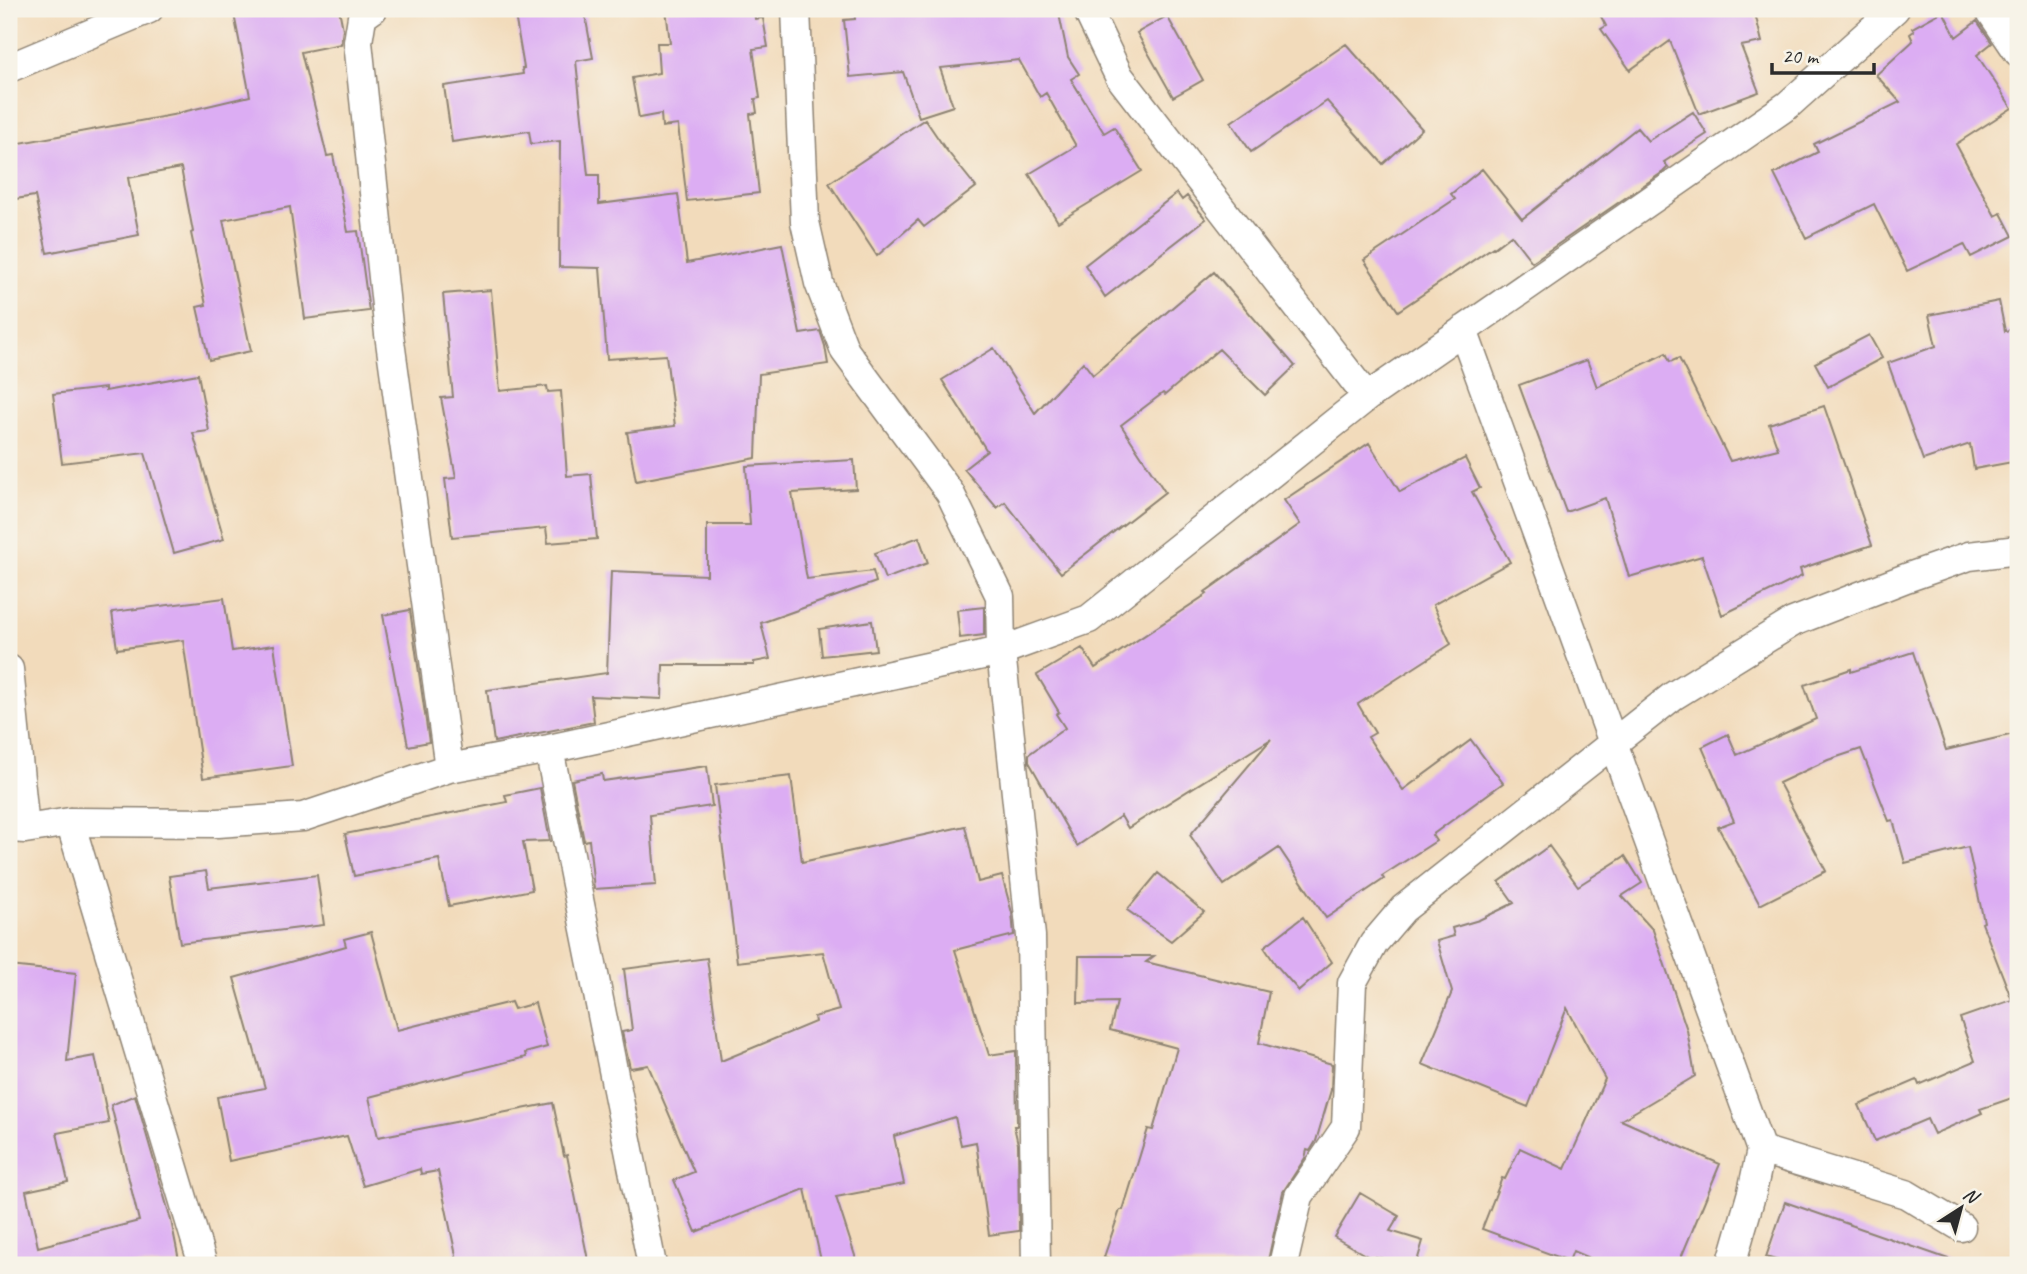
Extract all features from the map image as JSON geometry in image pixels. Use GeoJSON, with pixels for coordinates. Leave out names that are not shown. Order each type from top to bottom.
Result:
{"type":"FeatureCollection","features":[{"type":"Feature","properties":{"kind":"street"},"geometry":{"type":"LineString","coordinates":[[9,68],[149,9]]}},
{"type":"Feature","properties":{"kind":"street"},"geometry":{"type":"LineString","coordinates":[[373,9],[362,17],[358,42],[389,334],[449,768]]}},
{"type":"Feature","properties":{"kind":"street"},"geometry":{"type":"LineString","coordinates":[[796,9],[805,222],[819,283],[845,351],[950,493],[1000,596],[1001,651],[1031,936],[1036,1265]]}},
{"type":"Feature","properties":{"kind":"street"},"geometry":{"type":"LineString","coordinates":[[1087,9],[1119,76],[1367,397]]}},
{"type":"Feature","properties":{"kind":"street"},"geometry":{"type":"LineString","coordinates":[[9,669],[17,828],[70,822],[218,824],[303,817],[449,768],[549,749],[1001,651],[1089,619],[1367,397],[1788,106],[1895,9]]}},
{"type":"Feature","properties":{"kind":"street"},"geometry":{"type":"LineString","coordinates":[[1989,9],[2018,52]]}},
{"type":"Feature","properties":{"kind":"street"},"geometry":{"type":"LineString","coordinates":[[1463,330],[1761,1150],[1731,1265]]}},
{"type":"Feature","properties":{"kind":"street"},"geometry":{"type":"LineString","coordinates":[[1283,1265],[1299,1196],[1346,1127],[1352,983],[1374,943],[1403,909],[1673,696],[1793,622],[1969,556],[2018,550]]}},
{"type":"Feature","properties":{"kind":"street"},"geometry":{"type":"LineString","coordinates":[[549,749],[652,1265]]}},
{"type":"Feature","properties":{"kind":"street"},"geometry":{"type":"LineString","coordinates":[[70,822],[203,1265]]}},
{"type":"Feature","properties":{"kind":"street"},"geometry":{"type":"LineString","coordinates":[[1761,1150],[1906,1194],[1961,1227]]}},
{"type":"Feature","properties":{"kind":"building"},"geometry":{"type":"Polygon","coordinates":[[[233,9],[339,9],[343,29],[341,44],[301,52],[327,156],[333,155],[348,232],[358,231],[369,311],[305,319],[290,207],[223,220],[251,351],[209,360],[197,307],[206,305],[181,168],[128,178],[139,235],[47,253],[35,196],[9,200],[9,145],[178,114],[250,96],[233,9]]]}},
{"type":"Feature","properties":{"kind":"building"},"geometry":{"type":"Polygon","coordinates":[[[514,9],[584,9],[593,58],[576,61],[588,175],[599,175],[599,204],[678,194],[687,263],[782,244],[800,334],[820,331],[828,364],[759,374],[756,458],[636,481],[627,432],[675,426],[666,355],[607,359],[600,268],[559,267],[560,141],[531,144],[529,131],[452,142],[444,86],[523,74],[514,9]]]}},
{"type":"Feature","properties":{"kind":"building"},"geometry":{"type":"Polygon","coordinates":[[[666,9],[754,9],[755,19],[763,18],[768,47],[753,49],[760,98],[755,99],[757,113],[750,114],[759,193],[687,201],[678,125],[662,127],[661,114],[639,118],[632,78],[659,73],[657,43],[670,43],[666,9]]]}},
{"type":"Feature","properties":{"kind":"building"},"geometry":{"type":"Polygon","coordinates":[[[854,9],[1058,9],[1068,57],[1079,74],[1071,79],[1104,133],[1114,127],[1142,171],[1058,222],[1029,174],[1076,146],[1046,93],[1040,97],[1019,60],[940,68],[953,106],[919,117],[903,72],[850,77],[844,20],[855,19],[854,9]]]}},
{"type":"Feature","properties":{"kind":"building"},"geometry":{"type":"Polygon","coordinates":[[[1597,9],[1754,9],[1762,42],[1741,46],[1759,92],[1699,114],[1670,41],[1630,70],[1601,29],[1606,26],[1597,9]]]}},
{"type":"Feature","properties":{"kind":"building"},"geometry":{"type":"Polygon","coordinates":[[[1943,11],[1956,37],[1977,21],[1992,43],[1977,55],[2012,108],[1956,144],[1995,216],[2001,213],[2013,236],[1971,257],[1964,244],[1907,271],[1874,204],[1806,238],[1774,174],[1818,152],[1814,144],[1900,102],[1876,75],[1913,41],[1910,34],[1914,31],[1912,28],[1943,11]]]}},
{"type":"Feature","properties":{"kind":"building"},"geometry":{"type":"Polygon","coordinates":[[[1167,16],[1203,80],[1173,97],[1137,33],[1167,16]]]}},
{"type":"Feature","properties":{"kind":"building"},"geometry":{"type":"Polygon","coordinates":[[[1346,44],[1422,129],[1383,164],[1327,101],[1251,152],[1231,122],[1346,44]]]}},
{"type":"Feature","properties":{"kind":"building"},"geometry":{"type":"Polygon","coordinates":[[[1693,112],[1707,134],[1664,162],[1668,167],[1663,172],[1532,262],[1511,235],[1398,311],[1364,260],[1455,199],[1451,194],[1482,169],[1522,219],[1637,128],[1648,141],[1693,112]]]}},
{"type":"Feature","properties":{"kind":"building"},"geometry":{"type":"Polygon","coordinates":[[[925,119],[976,187],[924,227],[918,220],[877,256],[829,183],[925,119]]]}},
{"type":"Feature","properties":{"kind":"building"},"geometry":{"type":"Polygon","coordinates":[[[1177,193],[1182,200],[1187,196],[1206,219],[1105,297],[1085,265],[1177,193]]]}},
{"type":"Feature","properties":{"kind":"building"},"geometry":{"type":"Polygon","coordinates":[[[1214,272],[1295,366],[1265,395],[1219,349],[1165,395],[1163,393],[1121,425],[1165,492],[1061,573],[1005,502],[997,508],[964,469],[987,451],[942,380],[994,348],[1035,413],[1083,362],[1093,375],[1214,272]]]}},
{"type":"Feature","properties":{"kind":"building"},"geometry":{"type":"Polygon","coordinates":[[[491,290],[500,391],[547,386],[548,392],[561,391],[567,476],[591,474],[597,539],[548,543],[546,528],[452,537],[445,479],[456,478],[441,398],[453,397],[443,294],[491,290]]]}},
{"type":"Feature","properties":{"kind":"building"},"geometry":{"type":"Polygon","coordinates":[[[1999,301],[2005,331],[2018,328],[2018,461],[1974,469],[1970,444],[1923,460],[1888,363],[1936,346],[1929,315],[1999,301]]]}},
{"type":"Feature","properties":{"kind":"building"},"geometry":{"type":"Polygon","coordinates":[[[1869,335],[1882,358],[1828,387],[1815,363],[1869,335]]]}},
{"type":"Feature","properties":{"kind":"building"},"geometry":{"type":"Polygon","coordinates":[[[1666,353],[1670,362],[1679,358],[1730,461],[1778,449],[1769,424],[1824,406],[1872,545],[1800,569],[1802,576],[1722,615],[1702,556],[1629,577],[1605,498],[1566,512],[1519,385],[1587,360],[1597,387],[1666,353]]]}},
{"type":"Feature","properties":{"kind":"building"},"geometry":{"type":"Polygon","coordinates":[[[198,374],[209,431],[193,433],[224,539],[174,553],[145,453],[62,463],[53,394],[105,388],[105,391],[198,374]]]}},
{"type":"Feature","properties":{"kind":"building"},"geometry":{"type":"Polygon","coordinates":[[[1369,443],[1400,492],[1465,458],[1480,488],[1472,492],[1510,562],[1433,605],[1451,644],[1358,704],[1375,733],[1368,737],[1403,790],[1471,740],[1503,783],[1432,835],[1436,841],[1382,876],[1384,879],[1326,918],[1279,848],[1224,885],[1190,835],[1271,739],[1128,828],[1121,816],[1077,846],[1029,762],[1029,754],[1065,728],[1056,714],[1059,712],[1037,675],[1082,648],[1095,668],[1207,594],[1205,592],[1300,524],[1284,500],[1369,443]]]}},
{"type":"Feature","properties":{"kind":"building"},"geometry":{"type":"Polygon","coordinates":[[[854,460],[856,489],[792,493],[807,579],[873,571],[876,582],[761,623],[770,659],[754,662],[754,665],[663,665],[662,699],[591,696],[594,722],[494,742],[487,690],[607,673],[611,571],[707,575],[707,525],[750,525],[746,466],[854,460]]]}},
{"type":"Feature","properties":{"kind":"building"},"geometry":{"type":"Polygon","coordinates":[[[919,537],[928,563],[885,579],[875,553],[919,537]]]}},
{"type":"Feature","properties":{"kind":"building"},"geometry":{"type":"Polygon","coordinates":[[[224,598],[232,651],[274,645],[292,766],[203,778],[183,640],[117,649],[112,612],[224,598]]]}},
{"type":"Feature","properties":{"kind":"building"},"geometry":{"type":"Polygon","coordinates":[[[984,607],[984,635],[960,638],[957,610],[984,607]]]}},
{"type":"Feature","properties":{"kind":"building"},"geometry":{"type":"Polygon","coordinates":[[[410,610],[429,742],[408,746],[383,615],[410,610]]]}},
{"type":"Feature","properties":{"kind":"building"},"geometry":{"type":"Polygon","coordinates":[[[872,621],[876,650],[822,656],[819,629],[872,621]]]}},
{"type":"Feature","properties":{"kind":"building"},"geometry":{"type":"Polygon","coordinates":[[[1913,652],[1946,750],[2018,733],[2018,1096],[1980,1109],[1982,1113],[1934,1134],[1927,1119],[1875,1141],[1859,1105],[1917,1080],[1919,1085],[1975,1061],[1960,1018],[2012,1000],[1982,923],[1984,922],[1968,847],[1905,863],[1893,820],[1889,821],[1861,749],[1828,760],[1779,783],[1826,871],[1760,905],[1718,827],[1734,821],[1702,747],[1728,734],[1737,755],[1816,719],[1804,685],[1913,652]]]}},
{"type":"Feature","properties":{"kind":"building"},"geometry":{"type":"Polygon","coordinates":[[[707,766],[712,806],[650,815],[656,885],[594,889],[589,840],[584,841],[572,780],[602,774],[603,781],[707,766]]]}},
{"type":"Feature","properties":{"kind":"building"},"geometry":{"type":"Polygon","coordinates":[[[791,776],[802,862],[965,826],[978,882],[1002,876],[1012,913],[1014,935],[955,950],[989,1055],[1016,1051],[1017,1126],[1014,1126],[1018,1144],[1019,1231],[989,1235],[976,1142],[961,1145],[955,1117],[894,1136],[904,1184],[836,1197],[858,1265],[822,1265],[805,1189],[696,1232],[674,1180],[694,1172],[648,1065],[630,1068],[622,1032],[632,1030],[624,969],[707,958],[721,1061],[815,1022],[814,1017],[839,1010],[823,952],[737,962],[715,785],[791,776]]]}},
{"type":"Feature","properties":{"kind":"building"},"geometry":{"type":"Polygon","coordinates":[[[540,788],[550,841],[523,842],[532,890],[449,906],[439,859],[354,876],[345,834],[507,802],[505,795],[540,788]]]}},
{"type":"Feature","properties":{"kind":"building"},"geometry":{"type":"Polygon","coordinates":[[[1549,846],[1578,886],[1625,856],[1642,883],[1622,896],[1653,930],[1687,1030],[1695,1076],[1621,1120],[1720,1164],[1678,1265],[1605,1265],[1573,1251],[1569,1261],[1482,1229],[1502,1178],[1505,1179],[1520,1148],[1565,1169],[1605,1079],[1567,1008],[1528,1107],[1422,1064],[1452,992],[1437,941],[1454,936],[1452,928],[1479,920],[1514,903],[1499,882],[1549,846]]]}},
{"type":"Feature","properties":{"kind":"building"},"geometry":{"type":"Polygon","coordinates":[[[206,871],[209,888],[317,875],[324,925],[180,943],[169,876],[206,871]]]}},
{"type":"Feature","properties":{"kind":"building"},"geometry":{"type":"Polygon","coordinates":[[[1158,873],[1204,912],[1171,941],[1127,910],[1158,873]]]}},
{"type":"Feature","properties":{"kind":"building"},"geometry":{"type":"Polygon","coordinates":[[[1303,917],[1332,962],[1299,991],[1264,947],[1303,917]]]}},
{"type":"Feature","properties":{"kind":"building"},"geometry":{"type":"Polygon","coordinates":[[[371,932],[397,1030],[511,1002],[514,1009],[535,1003],[547,1047],[525,1053],[526,1057],[369,1097],[378,1137],[553,1103],[564,1156],[567,1155],[589,1265],[458,1265],[438,1171],[421,1174],[420,1169],[363,1186],[347,1136],[229,1161],[217,1097],[265,1088],[234,978],[346,946],[344,939],[371,932]]]}},
{"type":"Feature","properties":{"kind":"building"},"geometry":{"type":"Polygon","coordinates":[[[1079,956],[1154,956],[1146,962],[1269,992],[1259,1043],[1332,1064],[1331,1090],[1316,1141],[1310,1151],[1307,1150],[1305,1158],[1283,1192],[1267,1265],[1130,1265],[1104,1257],[1120,1210],[1123,1210],[1148,1129],[1153,1130],[1177,1048],[1110,1030],[1117,1002],[1078,1003],[1079,956]]]}},
{"type":"Feature","properties":{"kind":"building"},"geometry":{"type":"Polygon","coordinates":[[[9,966],[76,973],[67,1061],[95,1056],[109,1123],[57,1133],[68,1182],[26,1191],[38,1247],[139,1221],[111,1105],[135,1095],[171,1220],[180,1265],[9,1265],[9,966]]]}},
{"type":"Feature","properties":{"kind":"building"},"geometry":{"type":"Polygon","coordinates":[[[1360,1193],[1399,1216],[1390,1231],[1423,1241],[1416,1265],[1404,1265],[1376,1257],[1374,1260],[1334,1237],[1360,1193]]]}},
{"type":"Feature","properties":{"kind":"building"},"geometry":{"type":"Polygon","coordinates":[[[1785,1202],[1954,1261],[1954,1265],[1792,1265],[1766,1257],[1785,1202]]]}}]}
